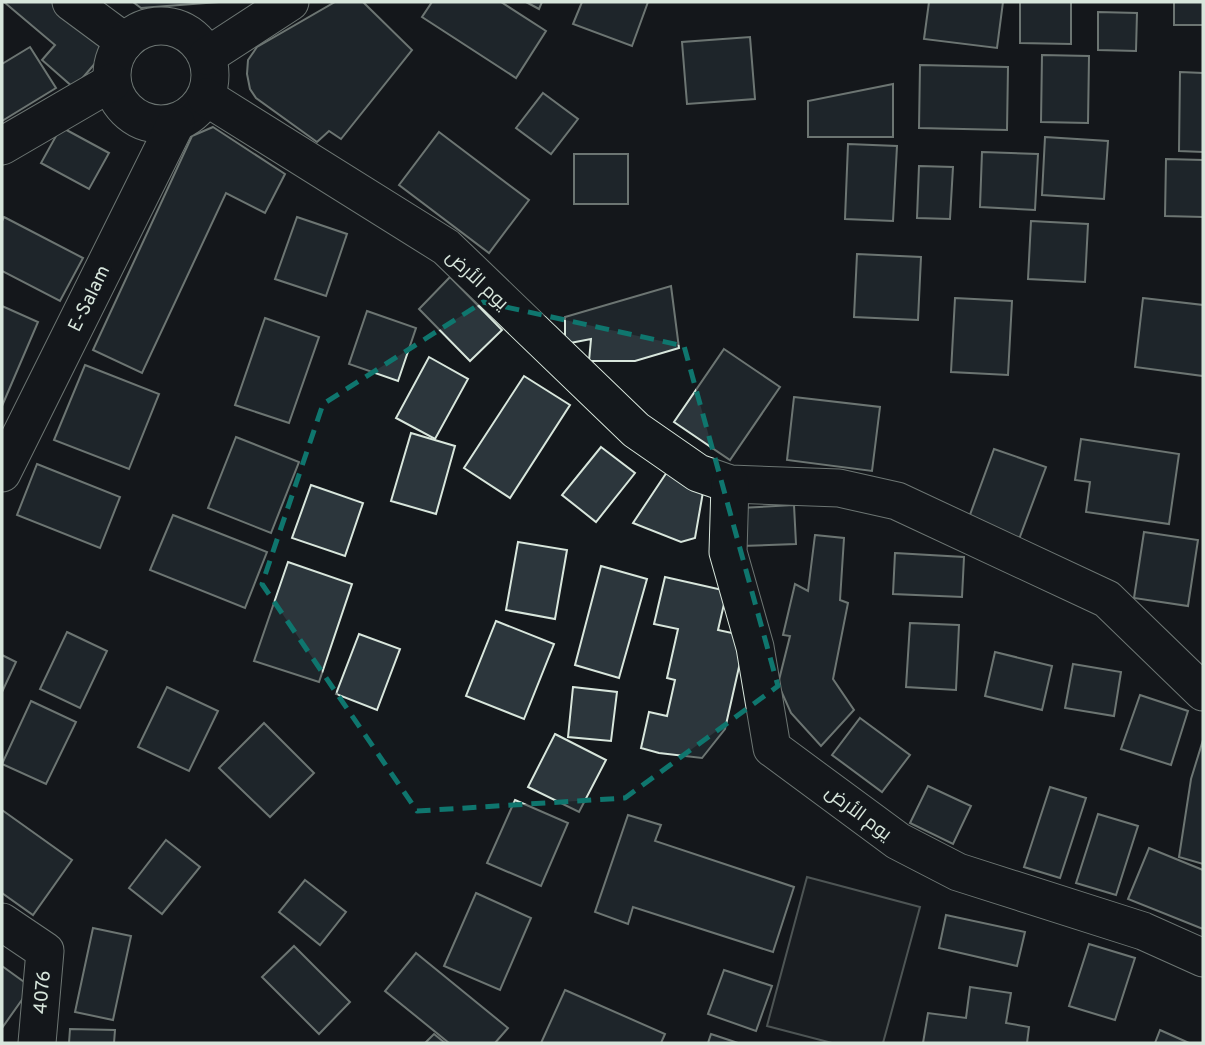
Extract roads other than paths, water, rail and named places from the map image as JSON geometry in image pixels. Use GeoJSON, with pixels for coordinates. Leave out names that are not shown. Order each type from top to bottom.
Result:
{"type":"FeatureCollection","features":[{"type":"Feature","properties":{"kind":"street"},"geometry":{"type":"LineString","coordinates":[[71,2],[125,42]]}},
{"type":"Feature","properties":{"kind":"street"},"geometry":{"type":"LineString","coordinates":[[207,56],[290,2]]}},
{"type":"Feature","properties":{"kind":"street"},"geometry":{"type":"LineString","coordinates":[[158,26],[175,28],[198,42],[207,56],[211,80],[206,97],[191,115],[176,123],[160,125],[143,121],[129,112],[118,99],[112,82],[116,56],[125,42],[142,31],[158,26]]}},
{"type":"Feature","properties":{"kind":"street"},"geometry":{"type":"LineString","coordinates":[[2,146],[112,82]]}},
{"type":"Feature","properties":{"kind":"street","name":"يوم الأرض"},"geometry":{"type":"LineString","coordinates":[[206,97],[446,247],[636,430],[698,473],[730,484],[839,488],[897,501],[918,510],[1107,598],[1203,692]]}},
{"type":"Feature","properties":{"kind":"street","name":"E-Salam"},"geometry":{"type":"LineString","coordinates":[[2,473],[176,123]]}},
{"type":"Feature","properties":{"kind":"street","name":"يوم الأرض"},"geometry":{"type":"LineString","coordinates":[[730,484],[728,552],[755,647],[772,748],[898,841],[958,872],[1143,931],[1203,958]]}},
{"type":"Feature","properties":{"kind":"street","name":"4076"},"geometry":{"type":"LineString","coordinates":[[2,922],[45,951],[37,1043]]}}]}
